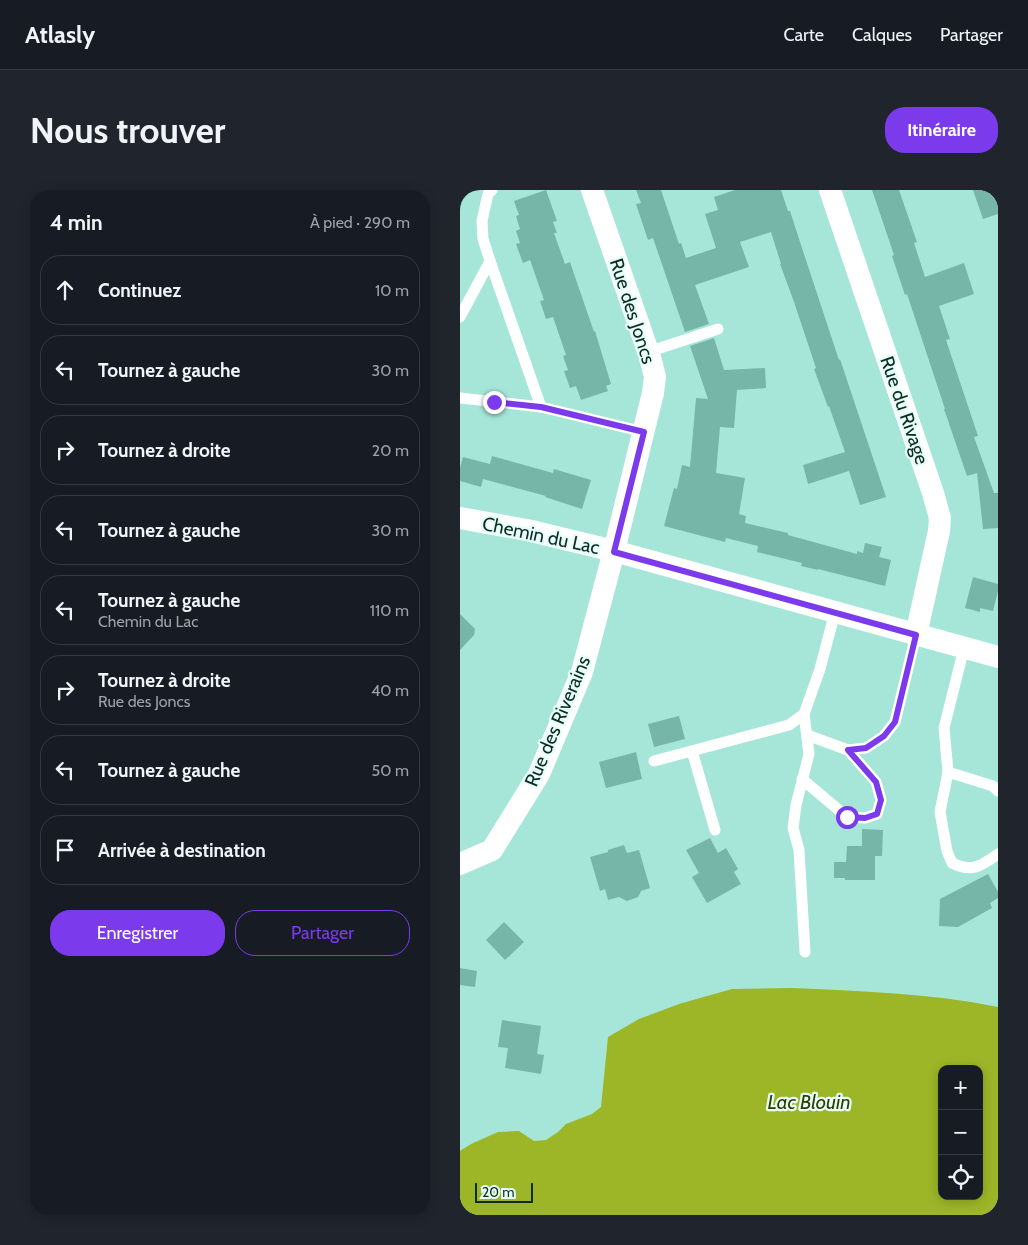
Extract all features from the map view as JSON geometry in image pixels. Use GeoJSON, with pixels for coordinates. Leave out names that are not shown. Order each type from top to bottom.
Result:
{"type":"FeatureCollection","features":[{"type":"Feature","properties":{"kind":"street","name":"Rue des Joncs"},"geometry":{"type":"LineString","coordinates":[[592,190],[655,377],[644,432],[614,552]]}},
{"type":"Feature","properties":{"kind":"street","name":"Rue du Rivage"},"geometry":{"type":"LineString","coordinates":[[830,190],[940,518],[939,531],[916,635]]}},
{"type":"Feature","properties":{"kind":"street","name":"Chemin du Lac"},"geometry":{"type":"LineString","coordinates":[[460,518],[527,530],[614,552],[998,657]]}},
{"type":"Feature","properties":{"kind":"street","name":"Rue des Riverains"},"geometry":{"type":"LineString","coordinates":[[460,864],[492,850],[539,774],[582,672],[614,552]]}},
{"type":"Feature","properties":{"kind":"lane"},"geometry":{"type":"LineString","coordinates":[[492,190],[488,194],[482,221],[483,239],[541,407]]}},
{"type":"Feature","properties":{"kind":"lane"},"geometry":{"type":"LineString","coordinates":[[460,317],[490,261]]}},
{"type":"Feature","properties":{"kind":"lane"},"geometry":{"type":"LineString","coordinates":[[648,352],[718,329]]}},
{"type":"Feature","properties":{"kind":"lane"},"geometry":{"type":"LineString","coordinates":[[460,398],[541,407],[644,432]]}},
{"type":"Feature","properties":{"kind":"lane"},"geometry":{"type":"LineString","coordinates":[[805,952],[800,850],[793,828],[796,805],[808,754],[804,714],[820,669],[835,612]]}},
{"type":"Feature","properties":{"kind":"lane"},"geometry":{"type":"LineString","coordinates":[[807,735],[848,750],[866,748],[884,736],[895,722],[916,635]]}},
{"type":"Feature","properties":{"kind":"lane"},"geometry":{"type":"LineString","coordinates":[[964,648],[944,728],[948,772],[940,812],[947,851],[952,863],[961,868],[976,868],[998,854]]}},
{"type":"Feature","properties":{"kind":"lane"},"geometry":{"type":"LineString","coordinates":[[654,761],[789,725],[804,714]]}},
{"type":"Feature","properties":{"kind":"lane"},"geometry":{"type":"LineString","coordinates":[[802,779],[847,817],[865,818],[877,814],[881,800],[876,782],[848,750]]}},
{"type":"Feature","properties":{"kind":"lane"},"geometry":{"type":"LineString","coordinates":[[692,751],[715,830]]}},
{"type":"Feature","properties":{"kind":"lane"},"geometry":{"type":"LineString","coordinates":[[948,772],[992,786],[998,791]]}},
{"type":"Feature","properties":{"kind":"water","name":"Lac Blouin"},"geometry":{"type":"Polygon","coordinates":[[[791,988],[895,993],[998,1007],[998,1215],[460,1215],[460,1151],[498,1132],[519,1131],[534,1141],[546,1140],[566,1124],[592,1114],[601,1107],[608,1037],[639,1019],[679,1004],[732,989],[791,988]]]}},
{"type":"Feature","properties":{"kind":"building"},"geometry":{"type":"Polygon","coordinates":[[[546,190],[557,221],[553,222],[557,233],[554,233],[565,264],[570,262],[595,331],[611,384],[606,386],[608,391],[581,400],[576,386],[570,388],[564,371],[568,370],[563,356],[566,355],[553,317],[546,319],[540,301],[544,300],[530,260],[523,263],[516,244],[520,243],[516,231],[520,229],[516,216],[519,215],[514,201],[546,190]]]}},
{"type":"Feature","properties":{"kind":"building"},"geometry":{"type":"Polygon","coordinates":[[[636,190],[661,190],[679,244],[681,243],[686,258],[716,248],[705,214],[718,210],[714,197],[735,190],[781,190],[788,211],[790,211],[886,497],[860,505],[849,471],[808,484],[803,465],[845,452],[814,369],[816,368],[780,264],[771,232],[740,242],[749,267],[695,285],[709,324],[685,332],[653,238],[648,240],[636,204],[641,203],[636,190]]]}},
{"type":"Feature","properties":{"kind":"building"},"geometry":{"type":"Polygon","coordinates":[[[872,190],[899,190],[917,242],[914,243],[925,277],[964,263],[974,294],[939,306],[950,339],[946,340],[978,436],[974,437],[994,493],[998,493],[998,528],[983,529],[977,473],[967,476],[907,294],[905,295],[892,256],[894,255],[872,190]]]}},
{"type":"Feature","properties":{"kind":"building"},"geometry":{"type":"Polygon","coordinates":[[[973,190],[998,190],[998,214],[983,219],[973,190]]]}},
{"type":"Feature","properties":{"kind":"building"},"geometry":{"type":"Polygon","coordinates":[[[714,338],[724,370],[765,368],[766,388],[737,390],[734,428],[720,427],[716,473],[745,478],[739,514],[746,516],[745,523],[788,533],[788,535],[857,554],[857,551],[863,553],[865,543],[882,547],[879,557],[891,560],[885,586],[801,566],[802,563],[757,552],[758,546],[726,538],[725,542],[664,526],[674,488],[677,489],[682,465],[690,467],[696,398],[708,399],[690,346],[714,338]]]}},
{"type":"Feature","properties":{"kind":"building"},"geometry":{"type":"Polygon","coordinates":[[[492,456],[553,473],[554,469],[591,480],[582,509],[546,496],[483,479],[481,487],[460,481],[460,468],[463,457],[490,464],[492,456]]]}},
{"type":"Feature","properties":{"kind":"building"},"geometry":{"type":"Polygon","coordinates":[[[973,577],[998,584],[993,611],[980,608],[980,612],[965,608],[973,577]]]}},
{"type":"Feature","properties":{"kind":"building"},"geometry":{"type":"Polygon","coordinates":[[[460,614],[475,629],[474,635],[460,650],[460,614]]]}},
{"type":"Feature","properties":{"kind":"building"},"geometry":{"type":"Polygon","coordinates":[[[679,716],[685,739],[654,747],[648,724],[679,716]]]}},
{"type":"Feature","properties":{"kind":"building"},"geometry":{"type":"Polygon","coordinates":[[[636,752],[642,779],[606,788],[599,762],[636,752]]]}},
{"type":"Feature","properties":{"kind":"building"},"geometry":{"type":"Polygon","coordinates":[[[862,829],[883,830],[882,856],[875,856],[875,880],[834,878],[834,862],[846,862],[847,846],[862,846],[862,829]]]}},
{"type":"Feature","properties":{"kind":"building"},"geometry":{"type":"Polygon","coordinates":[[[710,838],[718,853],[726,848],[738,869],[734,872],[741,884],[707,903],[692,877],[699,873],[686,850],[710,838]]]}},
{"type":"Feature","properties":{"kind":"building"},"geometry":{"type":"Polygon","coordinates":[[[624,845],[627,853],[639,850],[650,888],[641,891],[638,897],[627,901],[619,897],[608,900],[605,889],[600,891],[590,857],[624,845]]]}},
{"type":"Feature","properties":{"kind":"building"},"geometry":{"type":"Polygon","coordinates":[[[988,874],[998,892],[998,898],[990,903],[992,908],[958,927],[939,926],[940,899],[988,874]]]}},
{"type":"Feature","properties":{"kind":"building"},"geometry":{"type":"Polygon","coordinates":[[[504,922],[524,942],[505,960],[486,940],[504,922]]]}},
{"type":"Feature","properties":{"kind":"building"},"geometry":{"type":"Polygon","coordinates":[[[460,968],[477,971],[475,987],[460,985],[460,968]]]}},
{"type":"Feature","properties":{"kind":"building"},"geometry":{"type":"Polygon","coordinates":[[[502,1020],[541,1026],[537,1054],[544,1055],[541,1074],[505,1068],[508,1048],[498,1047],[502,1020]]]}},
{"type":"Feature","properties":{"kind":"route"},"geometry":{"type":"LineString","coordinates":[[494,402],[541,407],[644,432],[614,552],[916,635],[895,722],[884,736],[866,748],[848,750],[876,782],[881,800],[877,814],[865,818],[847,817]]}}]}
